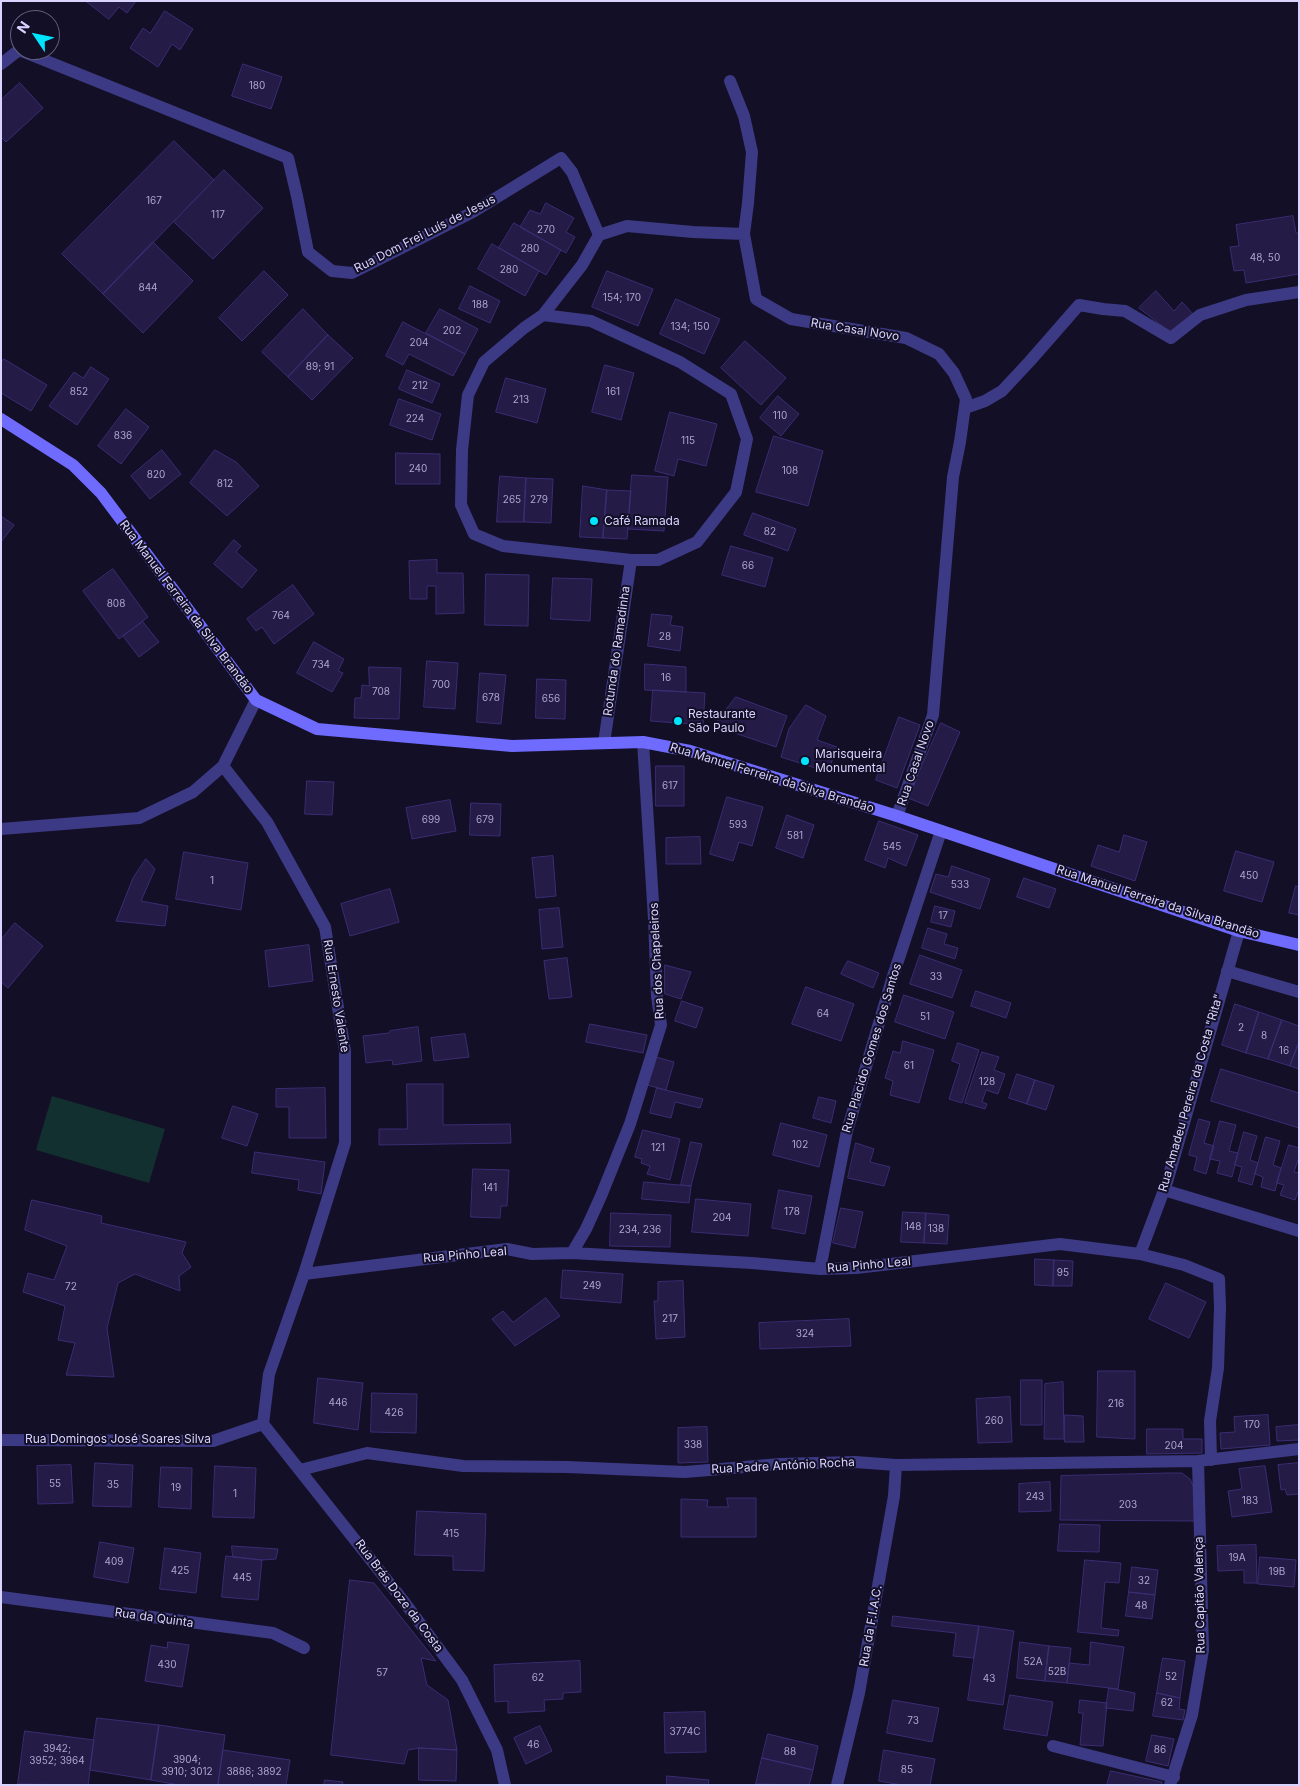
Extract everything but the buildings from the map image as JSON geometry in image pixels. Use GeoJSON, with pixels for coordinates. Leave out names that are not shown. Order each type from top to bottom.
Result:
{"type":"FeatureCollection","features":[{"type":"Feature","properties":{"kind":"main road","name":"Rua Manuel Ferreira da Silva Brandão"},"geometry":{"type":"LineString","coordinates":[[1,419],[73,465],[101,493],[256,700],[316,729],[512,746],[643,742],[690,751],[898,816],[1240,930],[1299,945]]}},
{"type":"Feature","properties":{"kind":"street","name":"Rua Dom Frei Luís de Jesus"},"geometry":{"type":"LineString","coordinates":[[1,64],[19,50],[288,158],[308,252],[332,272],[352,273],[473,212],[561,158],[572,172],[599,235]]}},
{"type":"Feature","properties":{"kind":"street","name":"Rua Casal Novo"},"geometry":{"type":"LineString","coordinates":[[730,81],[744,116],[752,152],[744,234],[756,299],[791,319],[906,338],[939,354],[954,373],[966,399],[953,477],[933,715],[898,816]]}},
{"type":"Feature","properties":{"kind":"street"},"geometry":{"type":"LineString","coordinates":[[543,315],[591,321],[680,362],[731,394],[747,439],[736,492],[696,542],[658,560],[631,560],[503,546],[474,534],[461,504],[462,450],[468,395],[484,362],[524,328],[543,315],[582,265],[599,235],[627,226],[744,234]]}},
{"type":"Feature","properties":{"kind":"street"},"geometry":{"type":"LineString","coordinates":[[965,408],[985,401],[1002,391],[1079,305],[1125,311],[1171,338],[1200,315],[1246,300],[1299,292]]}},
{"type":"Feature","properties":{"kind":"street","name":"Rotunda do Ramadinha"},"geometry":{"type":"LineString","coordinates":[[604,743],[631,560]]}},
{"type":"Feature","properties":{"kind":"street"},"geometry":{"type":"LineString","coordinates":[[1,829],[139,818],[192,792],[223,766],[256,700]]}},
{"type":"Feature","properties":{"kind":"street","name":"Rua dos Chapeleiros"},"geometry":{"type":"LineString","coordinates":[[572,1253],[586,1229],[601,1196],[630,1124],[661,1025],[656,996],[654,919],[643,742]]}},
{"type":"Feature","properties":{"kind":"street","name":"Rua Ernesto Valente"},"geometry":{"type":"LineString","coordinates":[[223,766],[267,822],[325,927],[345,1051],[345,1143],[304,1274],[269,1374],[263,1424]]}},
{"type":"Feature","properties":{"kind":"street","name":"Rua Placido Gomes dos Santos"},"geometry":{"type":"LineString","coordinates":[[820,1269],[846,1131],[890,985],[941,831]]}},
{"type":"Feature","properties":{"kind":"street","name":"Rua Amadeu Pereira da Costa \"Rita\""},"geometry":{"type":"LineString","coordinates":[[1140,1254],[1164,1190],[1226,971],[1240,930]]}},
{"type":"Feature","properties":{"kind":"street"},"geometry":{"type":"LineString","coordinates":[[1226,971],[1299,992]]}},
{"type":"Feature","properties":{"kind":"street"},"geometry":{"type":"LineString","coordinates":[[1164,1190],[1299,1231]]}},
{"type":"Feature","properties":{"kind":"street","name":"Rua Pinho Leal"},"geometry":{"type":"LineString","coordinates":[[304,1274],[507,1249],[532,1254],[572,1253],[752,1263],[820,1269],[856,1268],[1060,1244],[1140,1254],[1184,1265],[1219,1279],[1218,1368],[1205,1460]]}},
{"type":"Feature","properties":{"kind":"street","name":"Rua Domingos José Soares Silva"},"geometry":{"type":"LineString","coordinates":[[1,1440],[213,1441],[263,1424]]}},
{"type":"Feature","properties":{"kind":"street","name":"Rua Brás Doze da Costa"},"geometry":{"type":"LineString","coordinates":[[263,1424],[405,1603],[462,1680],[497,1750],[505,1785]]}},
{"type":"Feature","properties":{"kind":"street","name":"Rua Padre António Rocha"},"geometry":{"type":"LineString","coordinates":[[300,1470],[367,1453],[462,1466],[685,1472],[808,1463],[855,1462],[896,1465],[1205,1460],[1299,1449]]}},
{"type":"Feature","properties":{"kind":"street","name":"Rua Capitão Valença"},"geometry":{"type":"LineString","coordinates":[[1172,1781],[1192,1715],[1203,1650],[1205,1460]]}},
{"type":"Feature","properties":{"kind":"street","name":"Rua da F.I.A.C."},"geometry":{"type":"LineString","coordinates":[[837,1785],[860,1683],[894,1496],[896,1465]]}},
{"type":"Feature","properties":{"kind":"street","name":"Rua da Quinta"},"geometry":{"type":"LineString","coordinates":[[1,1597],[273,1634],[304,1648]]}},
{"type":"Feature","properties":{"kind":"street"},"geometry":{"type":"LineString","coordinates":[[1053,1746],[1172,1781]]}},
{"type":"Feature","properties":{"kind":"green space"},"geometry":{"type":"Polygon","coordinates":[[[52,1096],[165,1129],[149,1183],[36,1150],[52,1096]]]}},
{"type":"Feature","properties":{"kind":"place","name":"Café Ramada"},"geometry":{"type":"Point","coordinates":[594,521]}},
{"type":"Feature","properties":{"kind":"place","name":"Restaurante São Paulo"},"geometry":{"type":"Point","coordinates":[678,721]}},
{"type":"Feature","properties":{"kind":"place","name":"Marisqueira Monumental"},"geometry":{"type":"Point","coordinates":[805,761]}}]}
